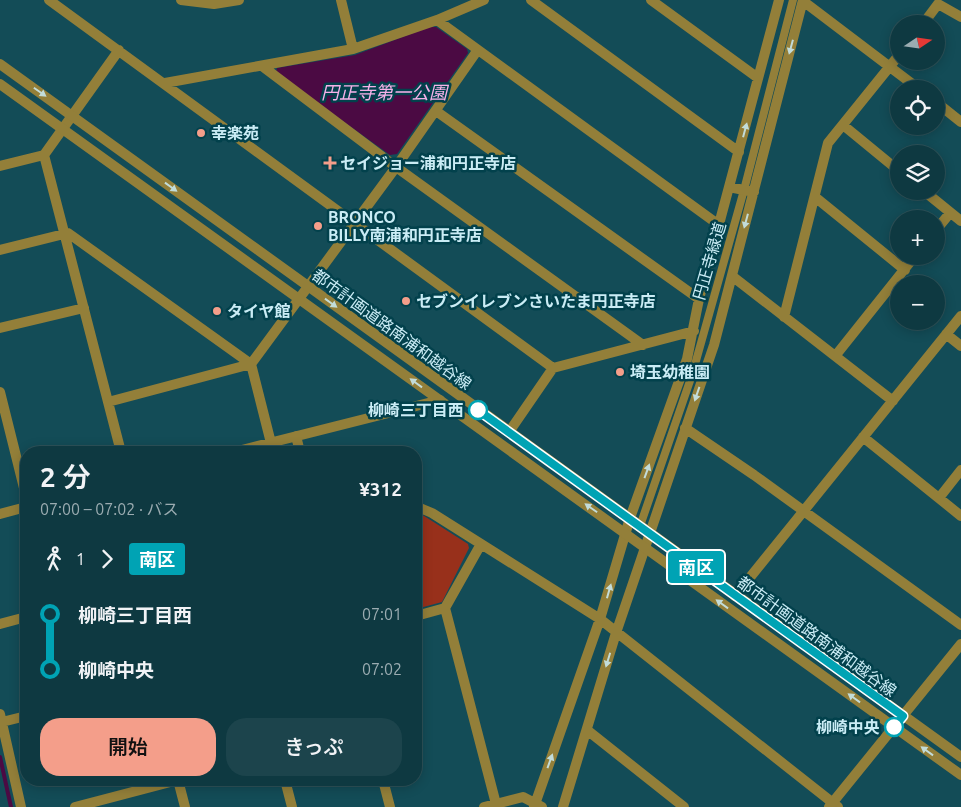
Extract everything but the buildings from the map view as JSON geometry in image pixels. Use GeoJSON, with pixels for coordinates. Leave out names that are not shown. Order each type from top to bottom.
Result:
{"type":"FeatureCollection","features":[{"type":"Feature","properties":{"kind":"street"},"geometry":{"type":"LineString","coordinates":[[49,0],[553,368]]}},
{"type":"Feature","properties":{"kind":"street"},"geometry":{"type":"LineString","coordinates":[[181,0],[214,4],[239,0]]}},
{"type":"Feature","properties":{"kind":"street"},"geometry":{"type":"LineString","coordinates":[[342,0],[352,49]]}},
{"type":"Feature","properties":{"kind":"street"},"geometry":{"type":"LineString","coordinates":[[165,83],[352,49],[437,20],[484,0]]}},
{"type":"Feature","properties":{"kind":"street"},"geometry":{"type":"LineString","coordinates":[[531,0],[739,152]]}},
{"type":"Feature","properties":{"kind":"street"},"geometry":{"type":"LineString","coordinates":[[651,0],[758,78]]}},
{"type":"Feature","properties":{"kind":"street"},"geometry":{"type":"LineString","coordinates":[[562,807],[644,547],[714,345],[732,276],[749,191],[800,0],[890,65]]}},
{"type":"Feature","properties":{"kind":"street"},"geometry":{"type":"LineString","coordinates":[[484,807],[523,797],[537,806],[600,619],[630,518],[687,359],[699,298],[730,187],[777,1]]}},
{"type":"Feature","properties":{"kind":"street"},"geometry":{"type":"LineString","coordinates":[[930,15],[938,4],[961,17]]}},
{"type":"Feature","properties":{"kind":"street"},"geometry":{"type":"LineString","coordinates":[[437,20],[477,51],[719,225]]}},
{"type":"Feature","properties":{"kind":"street"},"geometry":{"type":"LineString","coordinates":[[0,166],[44,155],[119,50]]}},
{"type":"Feature","properties":{"kind":"street"},"geometry":{"type":"LineString","coordinates":[[108,402],[251,364],[297,298],[396,167],[477,51]]}},
{"type":"Feature","properties":{"kind":"street","name":"都市計画道路南浦和越谷線"},"geometry":{"type":"LineString","coordinates":[[0,64],[630,518],[735,596],[961,757]]}},
{"type":"Feature","properties":{"kind":"street"},"geometry":{"type":"LineString","coordinates":[[262,66],[396,167],[643,345]]}},
{"type":"Feature","properties":{"kind":"street"},"geometry":{"type":"LineString","coordinates":[[784,317],[828,143],[890,67]]}},
{"type":"Feature","properties":{"kind":"street"},"geometry":{"type":"LineString","coordinates":[[896,70],[908,80]]}},
{"type":"Feature","properties":{"kind":"street","name":"都市計画道路南浦和越谷線"},"geometry":{"type":"LineString","coordinates":[[0,84],[961,776]]}},
{"type":"Feature","properties":{"kind":"street"},"geometry":{"type":"LineString","coordinates":[[945,109],[961,122]]}},
{"type":"Feature","properties":{"kind":"street"},"geometry":{"type":"LineString","coordinates":[[436,111],[699,298]]}},
{"type":"Feature","properties":{"kind":"street"},"geometry":{"type":"LineString","coordinates":[[843,125],[890,164]]}},
{"type":"Feature","properties":{"kind":"street"},"geometry":{"type":"LineString","coordinates":[[44,155],[119,446]]}},
{"type":"Feature","properties":{"kind":"street"},"geometry":{"type":"LineString","coordinates":[[730,187],[749,191]]}},
{"type":"Feature","properties":{"kind":"street","name":"円正寺緑道"},"geometry":{"type":"LineString","coordinates":[[640,526],[692,375],[749,191]]}},
{"type":"Feature","properties":{"kind":"street"},"geometry":{"type":"LineString","coordinates":[[815,197],[905,270]]}},
{"type":"Feature","properties":{"kind":"street"},"geometry":{"type":"LineString","coordinates":[[935,200],[961,221]]}},
{"type":"Feature","properties":{"kind":"street"},"geometry":{"type":"LineString","coordinates":[[945,219],[950,213]]}},
{"type":"Feature","properties":{"kind":"street"},"geometry":{"type":"LineString","coordinates":[[0,250],[68,233],[251,364],[271,443]]}},
{"type":"Feature","properties":{"kind":"street"},"geometry":{"type":"LineString","coordinates":[[836,355],[909,265]]}},
{"type":"Feature","properties":{"kind":"street"},"geometry":{"type":"LineString","coordinates":[[732,276],[893,401]]}},
{"type":"Feature","properties":{"kind":"street"},"geometry":{"type":"LineString","coordinates":[[0,328],[84,308]]}},
{"type":"Feature","properties":{"kind":"street"},"geometry":{"type":"LineString","coordinates":[[735,596],[961,316]]}},
{"type":"Feature","properties":{"kind":"street"},"geometry":{"type":"LineString","coordinates":[[509,432],[553,368],[694,331]]}},
{"type":"Feature","properties":{"kind":"street"},"geometry":{"type":"LineString","coordinates":[[946,334],[961,346]]}},
{"type":"Feature","properties":{"kind":"street"},"geometry":{"type":"LineString","coordinates":[[0,392],[20,472]]}},
{"type":"Feature","properties":{"kind":"street"},"geometry":{"type":"LineString","coordinates":[[259,446],[440,400]]}},
{"type":"Feature","properties":{"kind":"street"},"geometry":{"type":"LineString","coordinates":[[685,428],[961,625]]}},
{"type":"Feature","properties":{"kind":"street"},"geometry":{"type":"LineString","coordinates":[[296,436],[298,446]]}},
{"type":"Feature","properties":{"kind":"street"},"geometry":{"type":"LineString","coordinates":[[863,437],[961,516]]}},
{"type":"Feature","properties":{"kind":"street"},"geometry":{"type":"LineString","coordinates":[[939,498],[961,470]]}},
{"type":"Feature","properties":{"kind":"street"},"geometry":{"type":"LineString","coordinates":[[0,514],[20,509]]}},
{"type":"Feature","properties":{"kind":"street"},"geometry":{"type":"LineString","coordinates":[[422,509],[432,513],[600,619],[833,806],[961,644]]}},
{"type":"Feature","properties":{"kind":"street"},"geometry":{"type":"LineString","coordinates":[[481,544],[445,608],[496,804]]}},
{"type":"Feature","properties":{"kind":"street"},"geometry":{"type":"LineString","coordinates":[[422,614],[445,608]]}},
{"type":"Feature","properties":{"kind":"street"},"geometry":{"type":"LineString","coordinates":[[0,624],[20,619]]}},
{"type":"Feature","properties":{"kind":"street"},"geometry":{"type":"LineString","coordinates":[[20,716],[1,718],[22,807]]}},
{"type":"Feature","properties":{"kind":"street"},"geometry":{"type":"LineString","coordinates":[[587,730],[684,807]]}},
{"type":"Feature","properties":{"kind":"street"},"geometry":{"type":"LineString","coordinates":[[75,807],[155,786]]}},
{"type":"Feature","properties":{"kind":"street"},"geometry":{"type":"LineString","coordinates":[[180,786],[185,807]]}},
{"type":"Feature","properties":{"kind":"street"},"geometry":{"type":"LineString","coordinates":[[287,786],[292,807]]}},
{"type":"Feature","properties":{"kind":"street"},"geometry":{"type":"LineString","coordinates":[[385,786],[390,807]]}},
{"type":"Feature","properties":{"kind":"shaded area"},"geometry":{"type":"Polygon","coordinates":[[[422,515],[468,544],[469,548],[442,602],[422,607],[422,515]]]}},
{"type":"Feature","properties":{"kind":"water","name":"円正寺第一公園"},"geometry":{"type":"Polygon","coordinates":[[[429,27],[436,27],[467,49],[468,53],[397,154],[390,155],[276,73],[277,68],[355,55],[429,27]]]}},
{"type":"Feature","properties":{"kind":"waterway"},"geometry":{"type":"LineString","coordinates":[[0,757],[11,807]]}},
{"type":"Feature","properties":{"kind":"bus line","name":"南区"},"geometry":{"type":"LineString","coordinates":[[478,410],[903,716],[894,727]]}},
{"type":"Feature","properties":{"kind":"place","name":"幸楽苑"},"geometry":{"type":"Point","coordinates":[201,133]}},
{"type":"Feature","properties":{"kind":"place","name":"セイジョー浦和円正寺店"},"geometry":{"type":"Point","coordinates":[330,163]}},
{"type":"Feature","properties":{"kind":"place","name":"BRONCO BILLY南浦和円正寺店"},"geometry":{"type":"Point","coordinates":[318,226]}},
{"type":"Feature","properties":{"kind":"place","name":"セブンイレブンさいたま円正寺店"},"geometry":{"type":"Point","coordinates":[406,301]}},
{"type":"Feature","properties":{"kind":"place","name":"タイヤ館"},"geometry":{"type":"Point","coordinates":[217,311]}},
{"type":"Feature","properties":{"kind":"place","name":"埼玉幼稚園"},"geometry":{"type":"Point","coordinates":[620,372]}},
{"type":"Feature","properties":{"kind":"place","name":"柳崎三丁目西"},"geometry":{"type":"Point","coordinates":[478,410]}},
{"type":"Feature","properties":{"kind":"place","name":"柳崎中央"},"geometry":{"type":"Point","coordinates":[894,727]}}]}
